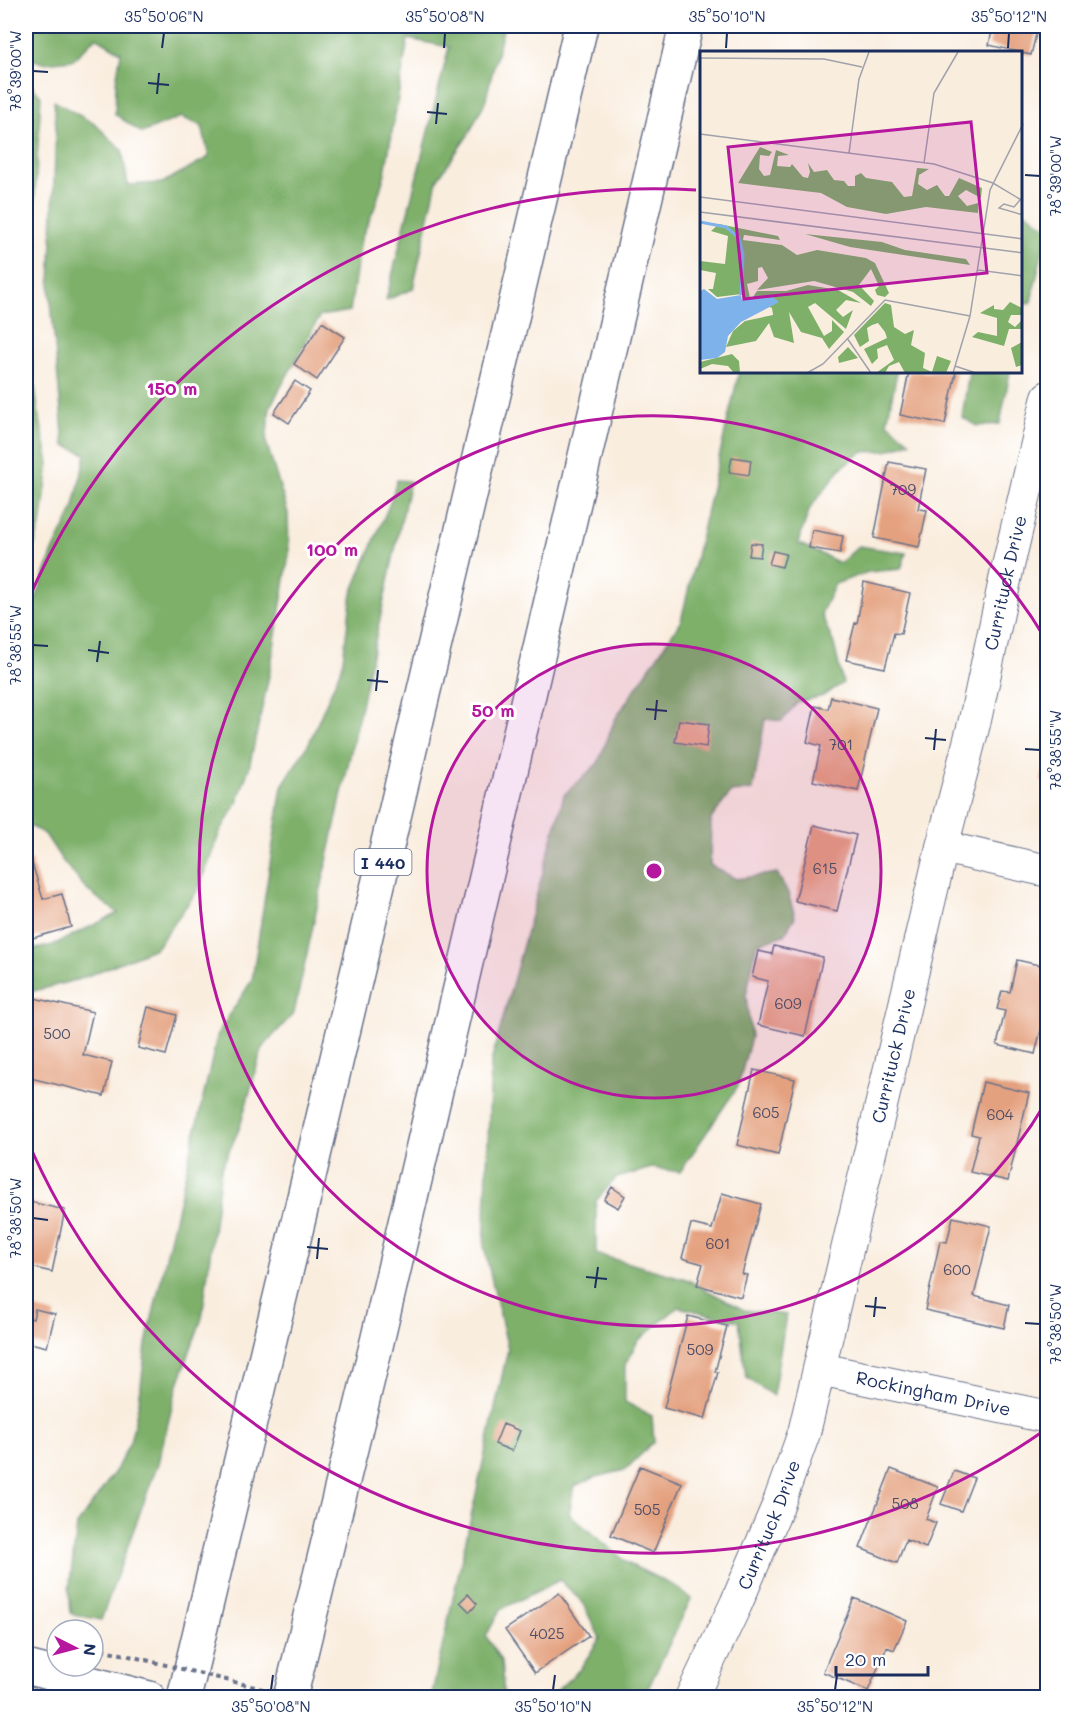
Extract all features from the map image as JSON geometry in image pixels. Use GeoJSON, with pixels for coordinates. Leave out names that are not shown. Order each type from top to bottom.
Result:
{"type":"FeatureCollection","features":[{"type":"Feature","properties":{"kind":"main road","name":"I 440"},"geometry":{"type":"LineString","coordinates":[[184,1698],[580,26]]}},
{"type":"Feature","properties":{"kind":"main road"},"geometry":{"type":"LineString","coordinates":[[290,1698],[376,1346],[686,26]]}},
{"type":"Feature","properties":{"kind":"main road"},"geometry":{"type":"LineString","coordinates":[[26,1667],[149,1698]]}},
{"type":"Feature","properties":{"kind":"street","name":"Currituck Drive"},"geometry":{"type":"LineString","coordinates":[[691,1698],[736,1604],[777,1508],[804,1432],[942,847],[977,710],[1047,397]]}},
{"type":"Feature","properties":{"kind":"street"},"geometry":{"type":"LineString","coordinates":[[942,847],[1047,871]]}},
{"type":"Feature","properties":{"kind":"street","name":"Rockingham Drive"},"geometry":{"type":"LineString","coordinates":[[820,1369],[1047,1417]]}},
{"type":"Feature","properties":{"kind":"path"},"geometry":{"type":"LineString","coordinates":[[105,1650],[299,1698]]}},
{"type":"Feature","properties":{"kind":"green space"},"geometry":{"type":"Polygon","coordinates":[[[26,26],[504,26],[485,102],[468,135],[437,180],[413,289],[386,300],[449,47],[408,39],[385,173],[375,207],[361,239],[350,311],[320,316],[270,407],[266,442],[288,513],[289,555],[270,671],[249,768],[237,803],[220,832],[198,890],[156,948],[80,979],[26,993],[26,951],[53,945],[118,913],[88,891],[62,860],[45,834],[26,824],[26,627],[53,551],[73,510],[86,454],[64,445],[50,291],[56,127],[54,101],[95,124],[122,150],[128,185],[162,183],[209,157],[202,126],[181,117],[142,133],[115,114],[116,82],[121,52],[96,37],[73,60],[43,63],[26,57],[26,26]]]}},
{"type":"Feature","properties":{"kind":"green space"},"geometry":{"type":"Polygon","coordinates":[[[26,80],[41,96],[26,289],[26,80]]]}},
{"type":"Feature","properties":{"kind":"green space"},"geometry":{"type":"Polygon","coordinates":[[[1022,209],[1048,228],[1031,302],[1022,306],[1022,209]]]}},
{"type":"Feature","properties":{"kind":"green space"},"geometry":{"type":"Polygon","coordinates":[[[26,318],[38,410],[49,463],[42,520],[26,570],[26,318]]]}},
{"type":"Feature","properties":{"kind":"green space"},"geometry":{"type":"Polygon","coordinates":[[[739,374],[897,374],[887,422],[910,442],[886,451],[862,452],[841,468],[810,508],[798,543],[840,563],[859,546],[906,553],[901,569],[868,572],[835,584],[821,614],[834,644],[843,683],[823,696],[798,702],[782,721],[765,719],[753,790],[731,792],[711,819],[710,865],[736,879],[777,873],[788,893],[795,917],[784,935],[757,944],[746,995],[751,1037],[738,1086],[680,1172],[652,1168],[616,1178],[596,1201],[596,1254],[686,1279],[744,1310],[786,1315],[773,1396],[746,1377],[739,1321],[678,1307],[638,1341],[625,1365],[625,1402],[652,1416],[654,1442],[625,1470],[596,1477],[574,1486],[569,1514],[629,1564],[676,1587],[691,1599],[644,1697],[550,1697],[580,1669],[600,1638],[582,1602],[560,1580],[501,1609],[486,1636],[501,1661],[504,1697],[431,1698],[508,1349],[484,1247],[491,1062],[564,795],[598,763],[615,719],[681,621],[739,374]]]}},
{"type":"Feature","properties":{"kind":"green space"},"geometry":{"type":"Polygon","coordinates":[[[969,374],[1010,374],[1000,424],[977,426],[962,417],[969,374]]]}},
{"type":"Feature","properties":{"kind":"green space"},"geometry":{"type":"Polygon","coordinates":[[[397,480],[410,481],[294,1013],[262,1048],[240,1127],[221,1169],[202,1318],[177,1387],[158,1463],[102,1618],[71,1614],[69,1590],[77,1525],[116,1470],[130,1442],[139,1402],[146,1344],[218,1033],[252,980],[282,786],[309,743],[342,666],[352,593],[390,503],[397,480]]]}},
{"type":"Feature","properties":{"kind":"building"},"geometry":{"type":"Polygon","coordinates":[[[993,26],[1038,26],[1031,55],[1022,51],[989,45],[993,26]]]}},
{"type":"Feature","properties":{"kind":"building"},"geometry":{"type":"Polygon","coordinates":[[[322,322],[345,337],[317,380],[294,364],[322,322]]]}},
{"type":"Feature","properties":{"kind":"building"},"geometry":{"type":"Polygon","coordinates":[[[909,374],[956,374],[945,424],[900,415],[909,374]]]}},
{"type":"Feature","properties":{"kind":"building"},"geometry":{"type":"Polygon","coordinates":[[[295,381],[310,391],[289,423],[274,413],[295,381]]]}},
{"type":"Feature","properties":{"kind":"building"},"geometry":{"type":"Polygon","coordinates":[[[732,457],[751,460],[749,475],[729,472],[732,457]]]}},
{"type":"Feature","properties":{"kind":"building"},"geometry":{"type":"Polygon","coordinates":[[[889,462],[926,469],[918,509],[927,510],[919,547],[874,538],[889,462]]]}},
{"type":"Feature","properties":{"kind":"building"},"geometry":{"type":"Polygon","coordinates":[[[812,530],[843,536],[840,553],[809,548],[812,530]]]}},
{"type":"Feature","properties":{"kind":"building"},"geometry":{"type":"Polygon","coordinates":[[[751,543],[762,544],[760,557],[749,556],[751,543]]]}},
{"type":"Feature","properties":{"kind":"building"},"geometry":{"type":"Polygon","coordinates":[[[773,551],[786,554],[782,567],[769,564],[773,551]]]}},
{"type":"Feature","properties":{"kind":"building"},"geometry":{"type":"Polygon","coordinates":[[[864,582],[910,593],[901,634],[894,633],[885,668],[846,660],[855,623],[857,624],[864,582]]]}},
{"type":"Feature","properties":{"kind":"building"},"geometry":{"type":"Polygon","coordinates":[[[831,697],[877,708],[858,791],[813,781],[821,746],[807,742],[815,706],[828,709],[831,697]]]}},
{"type":"Feature","properties":{"kind":"building"},"geometry":{"type":"Polygon","coordinates":[[[679,720],[709,724],[706,747],[675,742],[679,720]]]}},
{"type":"Feature","properties":{"kind":"building"},"geometry":{"type":"Polygon","coordinates":[[[1048,756],[1048,783],[1041,781],[1048,756]]]}},
{"type":"Feature","properties":{"kind":"building"},"geometry":{"type":"Polygon","coordinates":[[[814,825],[856,835],[837,911],[795,901],[814,825]]]}},
{"type":"Feature","properties":{"kind":"building"},"geometry":{"type":"Polygon","coordinates":[[[31,860],[43,899],[62,894],[71,927],[26,940],[26,861],[31,860]]]}},
{"type":"Feature","properties":{"kind":"building"},"geometry":{"type":"Polygon","coordinates":[[[774,946],[823,957],[805,1036],[758,1025],[768,981],[752,977],[758,951],[772,954],[774,946]]]}},
{"type":"Feature","properties":{"kind":"building"},"geometry":{"type":"Polygon","coordinates":[[[1017,960],[1048,967],[1048,1002],[1035,1054],[997,1045],[1005,1011],[997,1009],[1002,991],[1010,992],[1017,960]]]}},
{"type":"Feature","properties":{"kind":"building"},"geometry":{"type":"Polygon","coordinates":[[[26,996],[93,1012],[83,1055],[112,1062],[104,1096],[26,1077],[26,996]]]}},
{"type":"Feature","properties":{"kind":"building"},"geometry":{"type":"Polygon","coordinates":[[[148,1007],[177,1015],[166,1055],[138,1048],[148,1007]]]}},
{"type":"Feature","properties":{"kind":"building"},"geometry":{"type":"Polygon","coordinates":[[[754,1070],[795,1079],[778,1155],[737,1145],[754,1070]]]}},
{"type":"Feature","properties":{"kind":"building"},"geometry":{"type":"Polygon","coordinates":[[[983,1082],[1029,1093],[1008,1181],[970,1172],[979,1136],[971,1134],[983,1082]]]}},
{"type":"Feature","properties":{"kind":"building"},"geometry":{"type":"Polygon","coordinates":[[[612,1187],[625,1196],[618,1208],[604,1200],[612,1187]]]}},
{"type":"Feature","properties":{"kind":"building"},"geometry":{"type":"Polygon","coordinates":[[[722,1193],[761,1204],[742,1274],[747,1275],[741,1297],[697,1285],[703,1264],[682,1258],[691,1224],[712,1229],[722,1193]]]}},
{"type":"Feature","properties":{"kind":"building"},"geometry":{"type":"Polygon","coordinates":[[[26,1201],[65,1210],[52,1272],[26,1266],[26,1201]]]}},
{"type":"Feature","properties":{"kind":"building"},"geometry":{"type":"Polygon","coordinates":[[[953,1217],[991,1226],[974,1296],[1009,1305],[1004,1328],[925,1310],[940,1241],[947,1242],[953,1217]]]}},
{"type":"Feature","properties":{"kind":"building"},"geometry":{"type":"Polygon","coordinates":[[[35,1309],[55,1314],[47,1347],[26,1342],[26,1317],[33,1319],[35,1309]]]}},
{"type":"Feature","properties":{"kind":"building"},"geometry":{"type":"Polygon","coordinates":[[[688,1316],[727,1326],[715,1372],[718,1372],[705,1419],[664,1408],[688,1316]]]}},
{"type":"Feature","properties":{"kind":"building"},"geometry":{"type":"Polygon","coordinates":[[[503,1424],[520,1431],[512,1451],[495,1444],[503,1424]]]}},
{"type":"Feature","properties":{"kind":"building"},"geometry":{"type":"Polygon","coordinates":[[[640,1466],[682,1483],[653,1553],[611,1535],[640,1466]]]}},
{"type":"Feature","properties":{"kind":"building"},"geometry":{"type":"Polygon","coordinates":[[[891,1469],[938,1487],[926,1519],[936,1523],[926,1548],[906,1540],[897,1563],[860,1548],[891,1469]]]}},
{"type":"Feature","properties":{"kind":"building"},"geometry":{"type":"Polygon","coordinates":[[[954,1471],[974,1478],[961,1511],[941,1504],[954,1471]]]}},
{"type":"Feature","properties":{"kind":"building"},"geometry":{"type":"Polygon","coordinates":[[[559,1593],[589,1636],[535,1673],[505,1630],[559,1593]]]}},
{"type":"Feature","properties":{"kind":"building"},"geometry":{"type":"Polygon","coordinates":[[[468,1594],[477,1604],[470,1612],[460,1602],[468,1594]]]}},
{"type":"Feature","properties":{"kind":"building"},"geometry":{"type":"Polygon","coordinates":[[[854,1598],[907,1621],[894,1650],[887,1647],[868,1691],[823,1672],[854,1598]]]}},
{"type":"Feature","properties":{"kind":"waterway"},"geometry":{"type":"LineString","coordinates":[[306,26],[319,26]]}}]}
